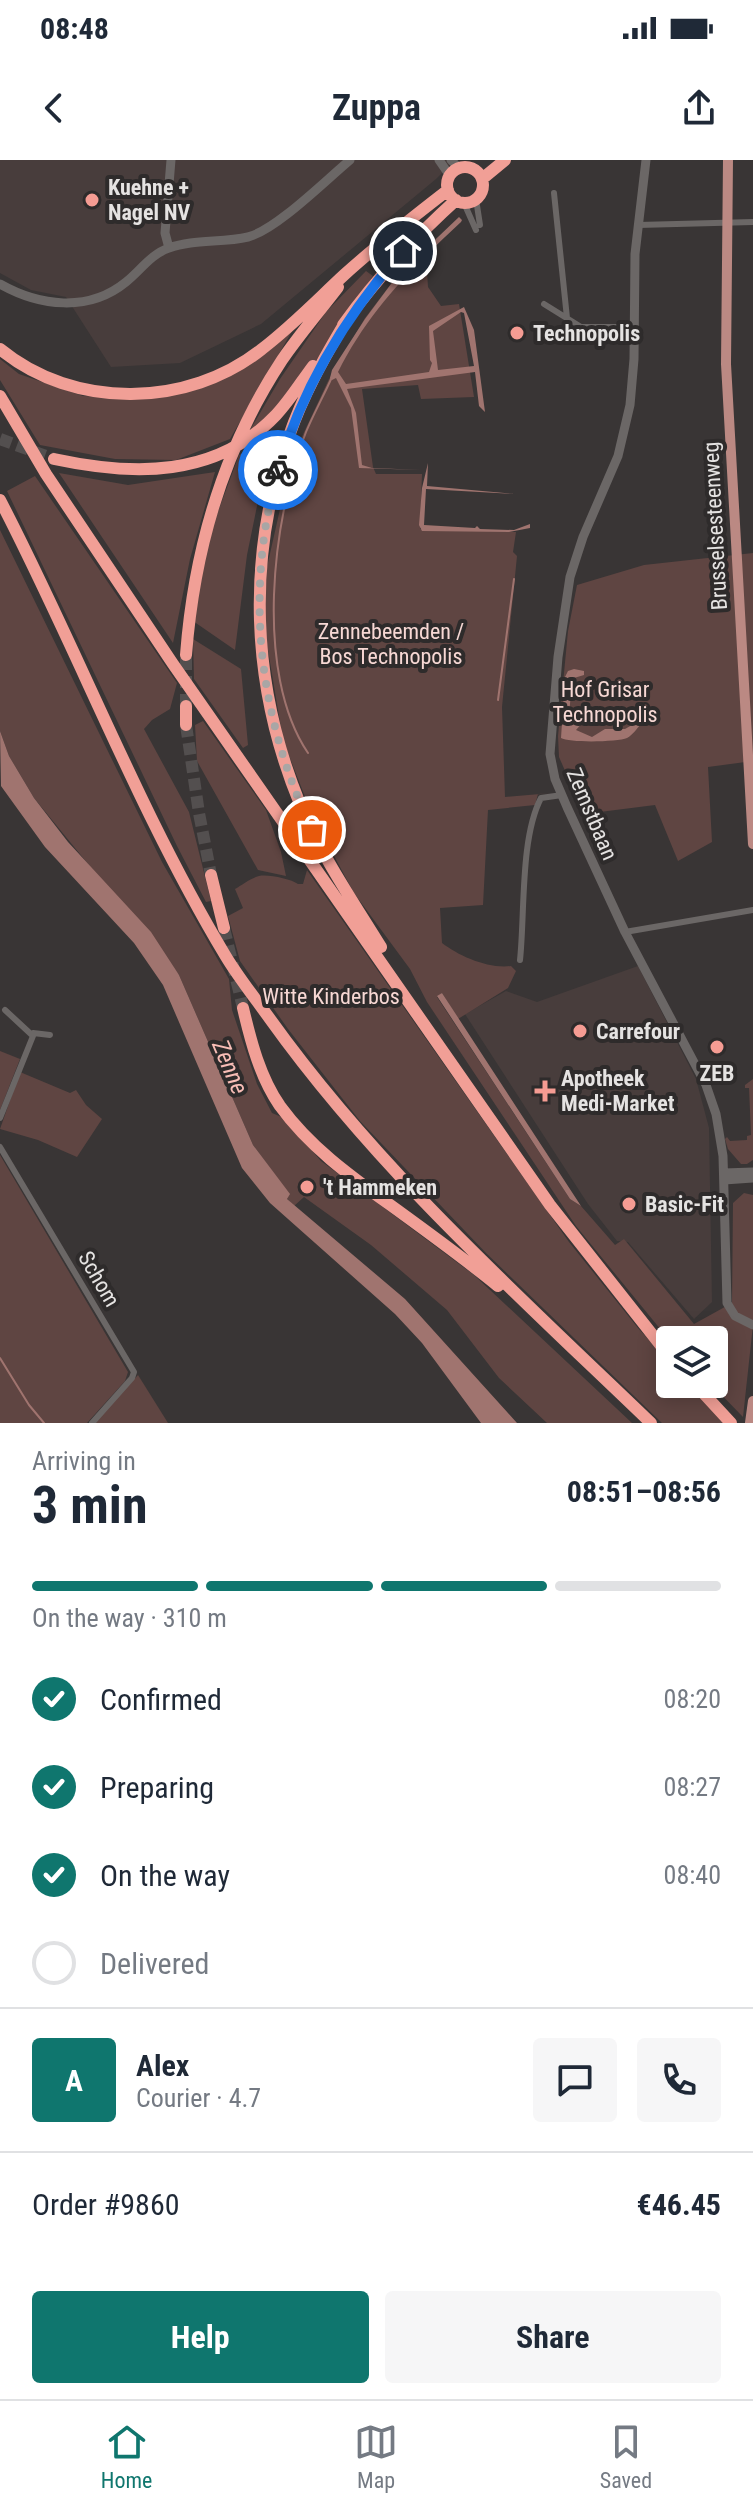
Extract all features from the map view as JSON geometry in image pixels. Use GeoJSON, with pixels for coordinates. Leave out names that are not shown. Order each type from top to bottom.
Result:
{"type":"FeatureCollection","features":[{"type":"Feature","properties":{"kind":"highway"},"geometry":{"type":"LineString","coordinates":[[0,349],[32,370],[86,391],[135,395],[187,388],[214,377],[261,350],[358,264],[461,198],[482,189],[478,174],[487,160]]}},
{"type":"Feature","properties":{"kind":"highway"},"geometry":{"type":"LineString","coordinates":[[461,198],[453,168],[478,174],[505,160]]}},
{"type":"Feature","properties":{"kind":"highway"},"geometry":{"type":"LineString","coordinates":[[54,459],[125,470],[157,469],[202,462],[232,450],[277,414],[371,287],[419,233],[461,198]]}},
{"type":"Feature","properties":{"kind":"highway"},"geometry":{"type":"LineString","coordinates":[[186,655],[192,599],[205,533],[230,459],[281,361],[358,264]]}},
{"type":"Feature","properties":{"kind":"highway"},"geometry":{"type":"LineString","coordinates":[[346,321],[320,366],[299,412],[277,473],[268,511],[259,579],[260,651],[274,728],[301,806],[324,854],[383,951],[395,979]]}},
{"type":"Feature","properties":{"kind":"highway"},"geometry":{"type":"LineString","coordinates":[[0,396],[46,474],[173,664],[550,1205],[656,1339]]}},
{"type":"Feature","properties":{"kind":"highway"},"geometry":{"type":"LineString","coordinates":[[0,500],[162,839],[226,956],[308,1072],[388,1164],[450,1229],[651,1423]]}},
{"type":"Feature","properties":{"kind":"highway"},"geometry":{"type":"LineString","coordinates":[[186,706],[186,725]]}},
{"type":"Feature","properties":{"kind":"highway"},"geometry":{"type":"LineString","coordinates":[[211,875],[224,928]]}},
{"type":"Feature","properties":{"kind":"highway"},"geometry":{"type":"LineString","coordinates":[[243,1008],[253,1048],[272,1091],[286,1113],[322,1152],[555,1331]]}},
{"type":"Feature","properties":{"kind":"highway"},"geometry":{"type":"LineString","coordinates":[[708,1398],[731,1423]]}},
{"type":"Feature","properties":{"kind":"main road","name":"Brusselsesteenweg"},"geometry":{"type":"LineString","coordinates":[[725,160],[726,364],[753,844]]}},
{"type":"Feature","properties":{"kind":"main road"},"geometry":{"type":"LineString","coordinates":[[750,1421],[753,1401]]}},
{"type":"Feature","properties":{"kind":"street"},"geometry":{"type":"LineString","coordinates":[[169,248],[165,233],[171,160]]}},
{"type":"Feature","properties":{"kind":"street"},"geometry":{"type":"LineString","coordinates":[[0,284],[22,296],[48,303],[89,300],[113,292],[151,258],[169,248],[253,235],[268,228],[350,160]]}},
{"type":"Feature","properties":{"kind":"street"},"geometry":{"type":"LineString","coordinates":[[439,160],[453,168]]}},
{"type":"Feature","properties":{"kind":"street","name":"Zemstbaan"},"geometry":{"type":"LineString","coordinates":[[646,160],[634,266],[632,388],[624,435],[612,472],[575,557],[565,604],[550,754],[562,795],[625,932],[706,1085],[716,1114],[723,1156],[727,1303],[735,1316],[753,1325]]}},
{"type":"Feature","properties":{"kind":"street"},"geometry":{"type":"LineString","coordinates":[[554,193],[567,318]]}},
{"type":"Feature","properties":{"kind":"street"},"geometry":{"type":"LineString","coordinates":[[461,198],[478,227],[461,198]]}},
{"type":"Feature","properties":{"kind":"street"},"geometry":{"type":"LineString","coordinates":[[638,225],[753,222]]}},
{"type":"Feature","properties":{"kind":"street"},"geometry":{"type":"LineString","coordinates":[[544,304],[581,327],[635,327]]}},
{"type":"Feature","properties":{"kind":"street"},"geometry":{"type":"LineString","coordinates":[[520,960],[528,846],[533,823],[541,798],[562,795]]}},
{"type":"Feature","properties":{"kind":"street"},"geometry":{"type":"LineString","coordinates":[[625,932],[753,910]]}},
{"type":"Feature","properties":{"kind":"street"},"geometry":{"type":"LineString","coordinates":[[5,1010],[33,1033],[50,1035]]}},
{"type":"Feature","properties":{"kind":"street"},"geometry":{"type":"LineString","coordinates":[[0,1118],[33,1033]]}},
{"type":"Feature","properties":{"kind":"street","name":"Schom"},"geometry":{"type":"LineString","coordinates":[[0,1147],[134,1372],[92,1423]]}},
{"type":"Feature","properties":{"kind":"street"},"geometry":{"type":"LineString","coordinates":[[723,1156],[749,1175]]}},
{"type":"Feature","properties":{"kind":"street"},"geometry":{"type":"LineString","coordinates":[[724,1176],[749,1175]]}},
{"type":"Feature","properties":{"kind":"shaded area"},"geometry":{"type":"Polygon","coordinates":[[[0,160],[455,160],[261,324],[180,363],[111,367],[66,297],[31,290],[0,273],[0,160]]]}},
{"type":"Feature","properties":{"kind":"shaded area"},"geometry":{"type":"Polygon","coordinates":[[[459,217],[462,220],[392,291],[363,330],[338,372],[346,384],[429,372],[432,363],[429,326],[464,307],[474,330],[485,412],[479,406],[475,372],[347,389],[356,413],[362,465],[422,470],[359,468],[351,408],[336,378],[330,378],[365,319],[397,276],[459,217]],[[464,313],[433,331],[438,370],[474,366],[464,313]]]}},
{"type":"Feature","properties":{"kind":"shaded area"},"geometry":{"type":"Polygon","coordinates":[[[428,463],[427,486],[515,494],[426,489],[424,525],[514,530],[530,524],[530,528],[509,532],[422,531],[419,525],[422,488],[428,463]]]}},
{"type":"Feature","properties":{"kind":"shaded area"},"geometry":{"type":"Polygon","coordinates":[[[568,671],[584,671],[584,675],[574,678],[572,682],[568,726],[592,710],[596,715],[594,721],[583,722],[576,730],[592,737],[605,729],[625,729],[639,721],[641,724],[631,735],[604,741],[561,738],[565,677],[568,671]]]}},
{"type":"Feature","properties":{"kind":"shaded area","name":"Zenne"},"geometry":{"type":"Polygon","coordinates":[[[0,731],[9,756],[34,798],[68,842],[151,932],[179,975],[253,1145],[290,1194],[287,1199],[405,1299],[517,1423],[481,1423],[422,1343],[395,1314],[270,1203],[242,1168],[163,985],[134,943],[45,847],[1,786],[0,731]]]}},
{"type":"Feature","properties":{"kind":"shaded area"},"geometry":{"type":"Polygon","coordinates":[[[638,966],[696,1079],[709,1128],[712,1302],[694,1319],[628,1242],[617,1241],[588,1204],[465,1014],[506,991],[537,1002],[638,966]]]}},
{"type":"Feature","properties":{"kind":"shaded area"},"geometry":{"type":"Polygon","coordinates":[[[442,993],[581,1206],[570,1199],[437,996],[442,993]]]}},
{"type":"Feature","properties":{"kind":"green space","name":"Zennebeemden / Bos Technopolis"},"geometry":{"type":"Polygon","coordinates":[[[421,251],[426,256],[428,287],[441,306],[459,304],[474,397],[421,399],[418,385],[362,389],[373,467],[376,474],[422,474],[420,529],[516,532],[513,552],[517,556],[502,707],[505,797],[538,794],[535,805],[488,810],[483,905],[440,908],[442,943],[474,960],[493,966],[511,966],[516,971],[508,988],[458,1019],[442,993],[437,997],[570,1199],[581,1206],[615,1245],[624,1239],[694,1324],[732,1303],[733,1203],[744,1193],[753,1195],[753,1325],[743,1417],[725,1398],[728,1398],[728,1326],[658,1326],[576,1226],[427,1002],[410,969],[354,893],[312,815],[283,740],[264,626],[267,567],[291,460],[329,379],[365,318],[421,251]]]}},
{"type":"Feature","properties":{"kind":"green space"},"geometry":{"type":"Polygon","coordinates":[[[366,271],[373,276],[318,359],[286,398],[250,430],[326,312],[366,271]]]}},
{"type":"Feature","properties":{"kind":"green space"},"geometry":{"type":"Polygon","coordinates":[[[295,326],[230,439],[176,460],[115,459],[40,445],[0,380],[0,359],[19,374],[83,396],[150,398],[198,389],[295,326]]]}},
{"type":"Feature","properties":{"kind":"green space"},"geometry":{"type":"Polygon","coordinates":[[[258,444],[267,457],[247,555],[235,650],[193,621],[206,544],[239,455],[258,444]]]}},
{"type":"Feature","properties":{"kind":"green space"},"geometry":{"type":"Polygon","coordinates":[[[215,472],[190,559],[173,643],[59,473],[128,485],[215,472]]]}},
{"type":"Feature","properties":{"kind":"green space"},"geometry":{"type":"Polygon","coordinates":[[[35,476],[177,683],[170,709],[144,729],[189,812],[211,901],[206,902],[177,846],[7,491],[35,476]]]}},
{"type":"Feature","properties":{"kind":"green space"},"geometry":{"type":"Polygon","coordinates":[[[0,530],[162,862],[229,979],[232,1010],[257,1084],[272,1113],[284,1118],[321,1161],[474,1275],[632,1423],[547,1423],[499,1378],[447,1310],[371,1245],[304,1197],[294,1206],[287,1199],[289,1194],[253,1145],[179,975],[34,798],[9,756],[0,731],[0,530]]]}},
{"type":"Feature","properties":{"kind":"green space","name":"Hof Grisar Technopolis"},"geometry":{"type":"Polygon","coordinates":[[[753,553],[753,761],[708,767],[712,842],[678,861],[655,805],[584,814],[559,757],[558,736],[568,631],[577,585],[644,565],[753,553]]]}},
{"type":"Feature","properties":{"kind":"green space"},"geometry":{"type":"Polygon","coordinates":[[[193,639],[241,669],[248,745],[243,748],[194,679],[193,639]]]}},
{"type":"Feature","properties":{"kind":"green space"},"geometry":{"type":"Polygon","coordinates":[[[203,721],[266,810],[286,876],[258,870],[197,761],[195,725],[203,721]]]}},
{"type":"Feature","properties":{"kind":"green space","name":"Witte Kinderbos"},"geometry":{"type":"Polygon","coordinates":[[[307,870],[569,1242],[656,1348],[656,1398],[702,1398],[725,1423],[662,1423],[486,1253],[360,1121],[240,961],[228,916],[243,908],[235,889],[259,876],[303,884],[307,870]]]}},
{"type":"Feature","properties":{"kind":"green space"},"geometry":{"type":"Polygon","coordinates":[[[0,1051],[20,1059],[0,1110],[0,1051]]]}},
{"type":"Feature","properties":{"kind":"green space"},"geometry":{"type":"Polygon","coordinates":[[[20,1072],[70,1093],[76,1090],[86,1105],[102,1119],[77,1157],[38,1140],[0,1129],[20,1072]]]}},
{"type":"Feature","properties":{"kind":"green space"},"geometry":{"type":"Polygon","coordinates":[[[753,1079],[753,1160],[741,1164],[728,1149],[725,1139],[747,1140],[747,1136],[751,1135],[749,1088],[745,1085],[753,1079]]]}},
{"type":"Feature","properties":{"kind":"green space"},"geometry":{"type":"Polygon","coordinates":[[[0,1155],[128,1372],[125,1381],[87,1423],[0,1423],[0,1155]]]}},
{"type":"Feature","properties":{"kind":"green space"},"geometry":{"type":"Polygon","coordinates":[[[138,1375],[168,1423],[94,1423],[138,1375]]]}},
{"type":"Feature","properties":{"kind":"waterway"},"geometry":{"type":"LineString","coordinates":[[308,753],[291,720],[280,681],[274,595],[277,550],[294,467],[306,432],[332,377]]}},
{"type":"Feature","properties":{"kind":"waterway"},"geometry":{"type":"LineString","coordinates":[[498,700],[514,579]]}},
{"type":"Feature","properties":{"kind":"waterway"},"geometry":{"type":"LineString","coordinates":[[0,1358],[44,1423]]}},
{"type":"Feature","properties":{"kind":"tunnel"},"geometry":{"type":"LineString","coordinates":[[0,439],[54,459]]}},
{"type":"Feature","properties":{"kind":"tunnel"},"geometry":{"type":"LineString","coordinates":[[186,655],[186,706]]}},
{"type":"Feature","properties":{"kind":"tunnel"},"geometry":{"type":"LineString","coordinates":[[186,725],[211,875]]}},
{"type":"Feature","properties":{"kind":"tunnel"},"geometry":{"type":"LineString","coordinates":[[224,928],[243,1008]]}},
{"type":"Feature","properties":{"kind":"way so far"},"geometry":{"type":"LineString","coordinates":[[278,470],[268,511],[259,579],[260,651],[274,728],[312,830]]}},
{"type":"Feature","properties":{"kind":"place","name":"Kuehne + Nagel NV"},"geometry":{"type":"Point","coordinates":[92,200]}},
{"type":"Feature","properties":{"kind":"place","name":"Technopolis"},"geometry":{"type":"Point","coordinates":[517,333]}},
{"type":"Feature","properties":{"kind":"place","name":"Carrefour"},"geometry":{"type":"Point","coordinates":[580,1031]}},
{"type":"Feature","properties":{"kind":"place","name":"ZEB"},"geometry":{"type":"Point","coordinates":[717,1047]}},
{"type":"Feature","properties":{"kind":"place","name":"Apotheek Medi-Market"},"geometry":{"type":"Point","coordinates":[545,1091]}},
{"type":"Feature","properties":{"kind":"place","name":"'t Hammeken"},"geometry":{"type":"Point","coordinates":[307,1187]}},
{"type":"Feature","properties":{"kind":"place","name":"Basic-Fit"},"geometry":{"type":"Point","coordinates":[629,1204]}},
{"type":"Feature","properties":{"kind":"route"},"geometry":{"type":"LineString","coordinates":[[278,470],[289,434],[320,366],[346,321],[403,251]]}}]}
